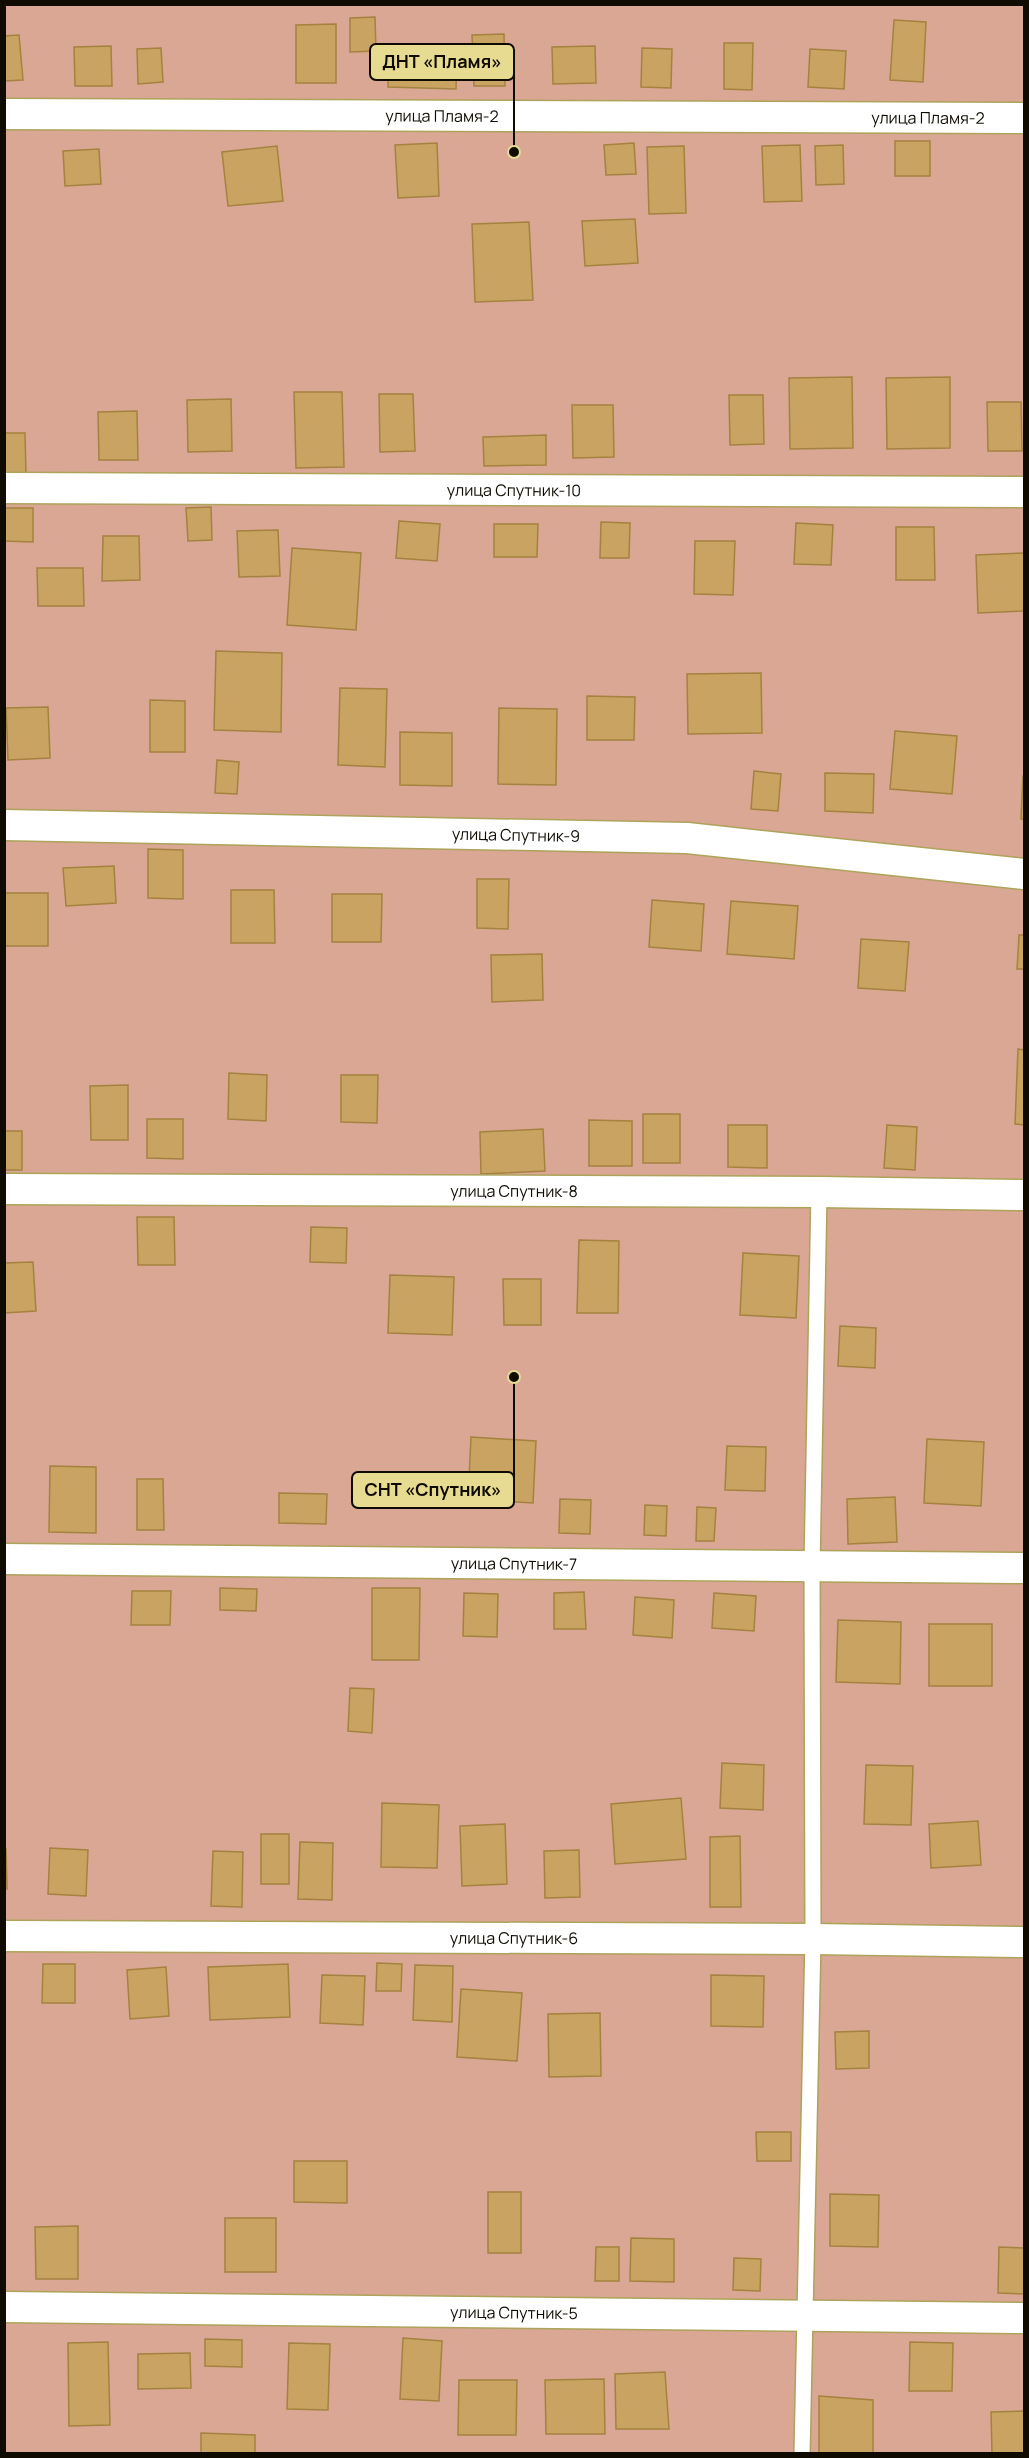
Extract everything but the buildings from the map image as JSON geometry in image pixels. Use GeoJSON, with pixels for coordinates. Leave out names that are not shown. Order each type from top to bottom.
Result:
{"type":"FeatureCollection","features":[{"type":"Feature","properties":{"kind":"street","name":"улица Пламя-2"},"geometry":{"type":"LineString","coordinates":[[4,114],[1024,118]]}},
{"type":"Feature","properties":{"kind":"street","name":"улица Спутник-10"},"geometry":{"type":"LineString","coordinates":[[4,488],[1024,492]]}},
{"type":"Feature","properties":{"kind":"street","name":"улица Спутник-9"},"geometry":{"type":"LineString","coordinates":[[4,825],[687,838],[1024,874]]}},
{"type":"Feature","properties":{"kind":"street","name":"улица Спутник-8"},"geometry":{"type":"LineString","coordinates":[[4,1189],[819,1192],[1024,1196]]}},
{"type":"Feature","properties":{"kind":"street","name":"улица Спутник-7"},"geometry":{"type":"LineString","coordinates":[[4,1560],[1024,1568]]}},
{"type":"Feature","properties":{"kind":"street","name":"улица Спутник-6"},"geometry":{"type":"LineString","coordinates":[[4,1936],[1024,1942]]}},
{"type":"Feature","properties":{"kind":"street","name":"улица Спутник-5"},"geometry":{"type":"LineString","coordinates":[[4,2307],[1024,2318]]}},
{"type":"Feature","properties":{"kind":"lane"},"geometry":{"type":"LineString","coordinates":[[802,2454],[813,1939],[812,1566],[819,1192]]}},
{"type":"Feature","properties":{"kind":"shaded area"},"geometry":{"type":"Polygon","coordinates":[[[5,5],[1024,5],[1024,2453],[5,2454],[5,5]]]}},
{"type":"Feature","properties":{"kind":"place","name":"ДНТ «Пламя»"},"geometry":{"type":"Point","coordinates":[514,152]}},
{"type":"Feature","properties":{"kind":"place","name":"СНТ «Спутник»"},"geometry":{"type":"Point","coordinates":[514,1377]}}]}
